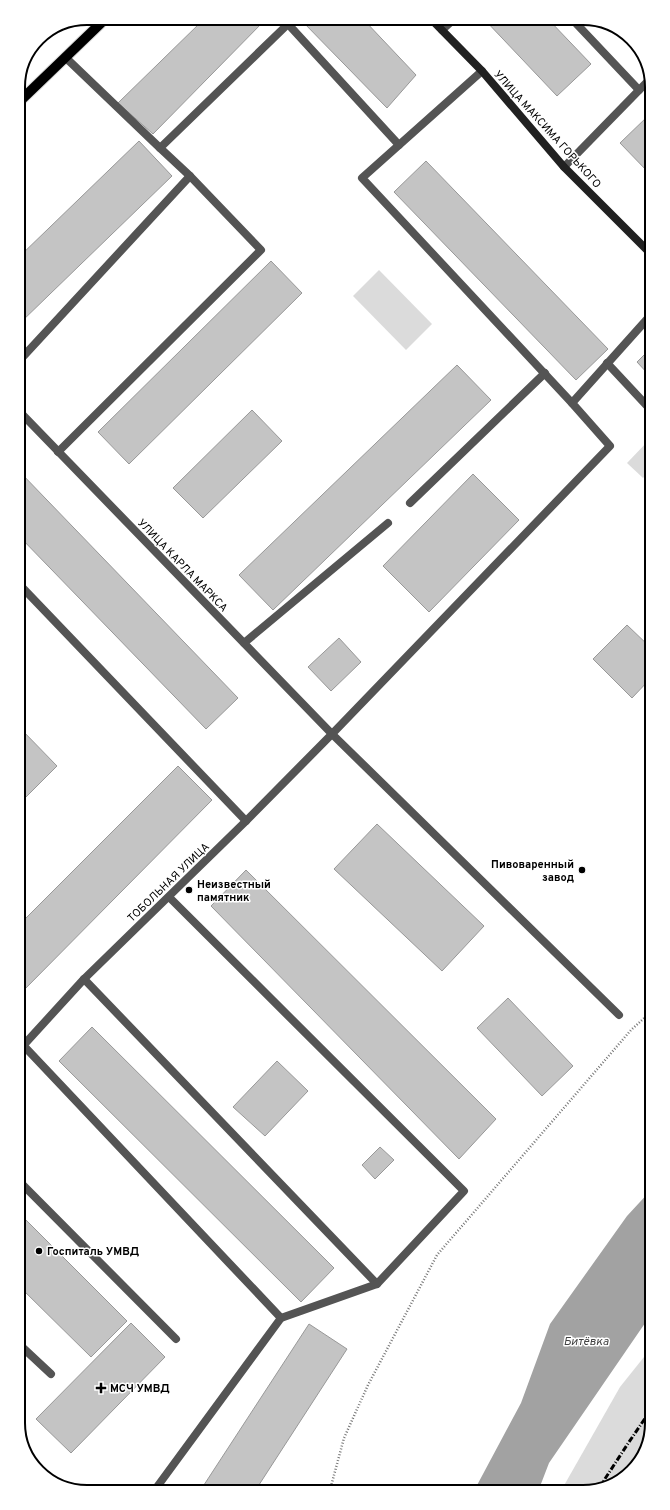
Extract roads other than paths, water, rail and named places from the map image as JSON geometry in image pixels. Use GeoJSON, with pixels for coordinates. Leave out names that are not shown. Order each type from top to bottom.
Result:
{"type":"FeatureCollection","features":[{"type":"Feature","properties":{"kind":"main road"},"geometry":{"type":"LineString","coordinates":[[25,96],[99,25]]}},
{"type":"Feature","properties":{"kind":"street"},"geometry":{"type":"LineString","coordinates":[[160,148],[287,25]]}},
{"type":"Feature","properties":{"kind":"street"},"geometry":{"type":"LineString","coordinates":[[289,25],[399,145]]}},
{"type":"Feature","properties":{"kind":"street","name":"УЛИЦА МАКСИМА ГОРЬКОГО"},"geometry":{"type":"LineString","coordinates":[[437,25],[482,71],[564,167],[645,248]]}},
{"type":"Feature","properties":{"kind":"street"},"geometry":{"type":"LineString","coordinates":[[442,30],[447,25]]}},
{"type":"Feature","properties":{"kind":"street"},"geometry":{"type":"LineString","coordinates":[[578,25],[639,90]]}},
{"type":"Feature","properties":{"kind":"street"},"geometry":{"type":"LineString","coordinates":[[58,452],[261,250],[190,176],[66,57]]}},
{"type":"Feature","properties":{"kind":"street"},"geometry":{"type":"LineString","coordinates":[[482,71],[362,178],[572,403],[645,321]]}},
{"type":"Feature","properties":{"kind":"street"},"geometry":{"type":"LineString","coordinates":[[564,167],[645,84]]}},
{"type":"Feature","properties":{"kind":"street"},"geometry":{"type":"LineString","coordinates":[[25,355],[190,176]]}},
{"type":"Feature","properties":{"kind":"street"},"geometry":{"type":"LineString","coordinates":[[607,363],[645,404]]}},
{"type":"Feature","properties":{"kind":"street"},"geometry":{"type":"LineString","coordinates":[[410,503],[545,373]]}},
{"type":"Feature","properties":{"kind":"street","name":"ТОБОЛЬНАЯ УЛИЦА"},"geometry":{"type":"LineString","coordinates":[[25,1044],[84,979],[246,821],[332,734],[610,446],[572,403]]}},
{"type":"Feature","properties":{"kind":"street","name":"УЛИЦА КАРЛА МАРКСА"},"geometry":{"type":"LineString","coordinates":[[25,417],[332,734],[619,1015]]}},
{"type":"Feature","properties":{"kind":"street"},"geometry":{"type":"LineString","coordinates":[[244,644],[388,523]]}},
{"type":"Feature","properties":{"kind":"street"},"geometry":{"type":"LineString","coordinates":[[25,589],[246,821]]}},
{"type":"Feature","properties":{"kind":"street"},"geometry":{"type":"LineString","coordinates":[[158,1485],[281,1318],[377,1284],[464,1191],[169,897]]}},
{"type":"Feature","properties":{"kind":"street"},"geometry":{"type":"LineString","coordinates":[[84,979],[377,1284]]}},
{"type":"Feature","properties":{"kind":"street"},"geometry":{"type":"LineString","coordinates":[[25,1050],[281,1318]]}},
{"type":"Feature","properties":{"kind":"street"},"geometry":{"type":"LineString","coordinates":[[25,1188],[176,1339]]}},
{"type":"Feature","properties":{"kind":"street"},"geometry":{"type":"LineString","coordinates":[[25,1349],[51,1374]]}},
{"type":"Feature","properties":{"kind":"water","name":"Битёвка"},"geometry":{"type":"Polygon","coordinates":[[[645,1196],[645,1323],[549,1463],[541,1485],[477,1485],[521,1403],[550,1324],[627,1216],[645,1196]]]}},
{"type":"Feature","properties":{"kind":"railway"},"geometry":{"type":"LineString","coordinates":[[603,1482],[645,1418]]}},
{"type":"Feature","properties":{"kind":"place","name":"Пивоваренный завод"},"geometry":{"type":"Point","coordinates":[582,870]}},
{"type":"Feature","properties":{"kind":"place","name":"Неизвестный памятник"},"geometry":{"type":"Point","coordinates":[189,890]}},
{"type":"Feature","properties":{"kind":"place","name":"Госпиталь УМВД"},"geometry":{"type":"Point","coordinates":[39,1251]}},
{"type":"Feature","properties":{"kind":"place","name":"МСЧ УМВД"},"geometry":{"type":"Point","coordinates":[101,1388]}}]}
